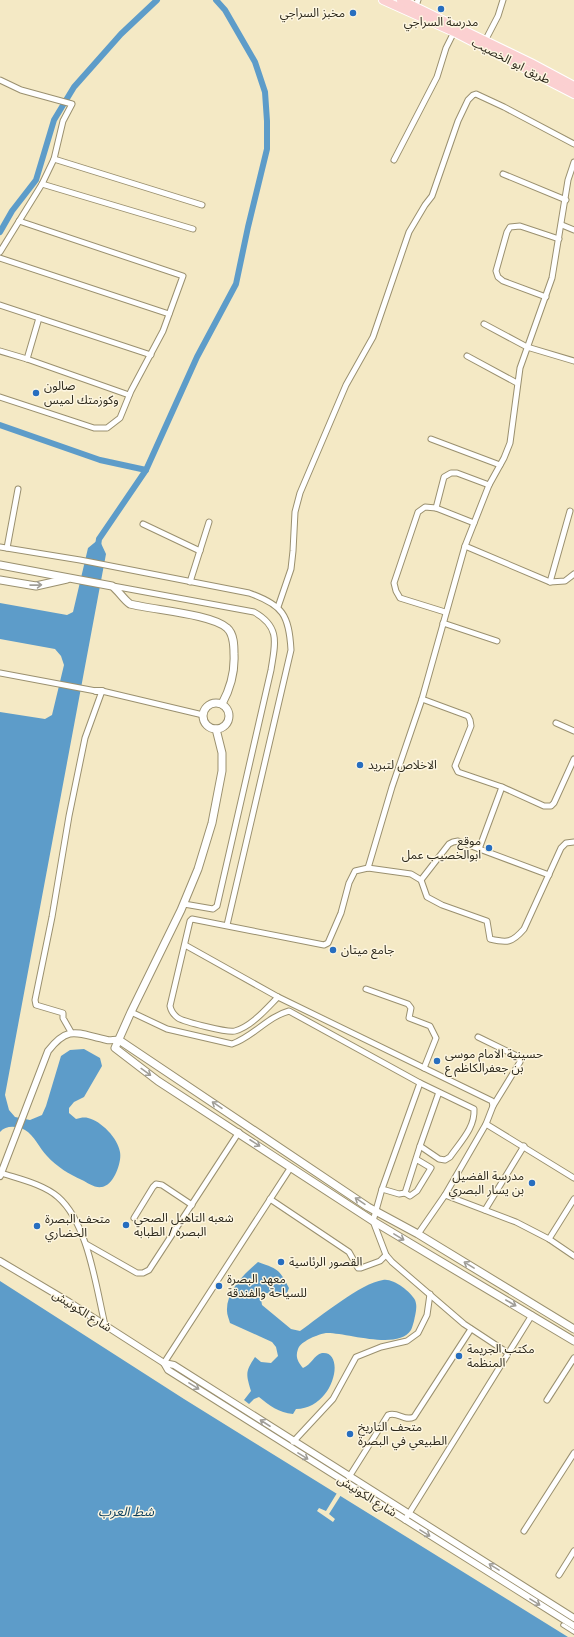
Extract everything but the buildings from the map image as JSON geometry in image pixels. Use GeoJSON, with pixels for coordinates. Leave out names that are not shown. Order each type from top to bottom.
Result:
{"type":"FeatureCollection","features":[{"type":"Feature","properties":{"kind":"main road","name":"طريق ابو الخصيب"},"geometry":{"type":"LineString","coordinates":[[382,0],[574,86]]}},
{"type":"Feature","properties":{"kind":"main road","name":"طريق ابو الخصيب"},"geometry":{"type":"LineString","coordinates":[[401,0],[417,3],[529,66],[574,94]]}},
{"type":"Feature","properties":{"kind":"main road"},"geometry":{"type":"LineString","coordinates":[[0,565],[109,586],[130,604],[214,620],[228,629],[234,643],[235,668],[222,704]]}},
{"type":"Feature","properties":{"kind":"main road"},"geometry":{"type":"LineString","coordinates":[[0,580],[36,586],[74,579]]}},
{"type":"Feature","properties":{"kind":"main road"},"geometry":{"type":"LineString","coordinates":[[213,703],[222,704],[228,710],[229,719],[224,726],[216,729],[208,727],[203,720],[204,711],[213,703]]}},
{"type":"Feature","properties":{"kind":"main road"},"geometry":{"type":"LineString","coordinates":[[216,729],[222,754],[222,771],[217,799],[198,869],[184,904],[115,1048],[158,1080],[373,1221],[574,1341]]}},
{"type":"Feature","properties":{"kind":"main road"},"geometry":{"type":"LineString","coordinates":[[119,1040],[376,1211],[418,1234],[573,1328],[567,1337]]}},
{"type":"Feature","properties":{"kind":"main road"},"geometry":{"type":"LineString","coordinates":[[412,1244],[418,1234]]}},
{"type":"Feature","properties":{"kind":"street"},"geometry":{"type":"LineString","coordinates":[[485,41],[498,16],[503,0]]}},
{"type":"Feature","properties":{"kind":"street"},"geometry":{"type":"LineString","coordinates":[[394,160],[437,77],[446,48],[454,32]]}},
{"type":"Feature","properties":{"kind":"street"},"geometry":{"type":"LineString","coordinates":[[0,80],[21,90],[72,104],[63,121],[54,159],[42,184],[0,252]]}},
{"type":"Feature","properties":{"kind":"street"},"geometry":{"type":"LineString","coordinates":[[278,606],[291,569],[294,512],[300,493],[346,385],[373,337],[409,232],[424,205],[432,196],[458,121],[468,100],[476,94],[574,144]]}},
{"type":"Feature","properties":{"kind":"street"},"geometry":{"type":"LineString","coordinates":[[54,159],[202,205]]}},
{"type":"Feature","properties":{"kind":"street"},"geometry":{"type":"LineString","coordinates":[[368,868],[392,787],[422,699],[445,612],[465,546],[489,485],[510,443],[520,368],[552,278],[562,225],[568,180],[574,162]]}},
{"type":"Feature","properties":{"kind":"street"},"geometry":{"type":"LineString","coordinates":[[503,174],[566,200]]}},
{"type":"Feature","properties":{"kind":"street"},"geometry":{"type":"LineString","coordinates":[[42,184],[193,229]]}},
{"type":"Feature","properties":{"kind":"street"},"geometry":{"type":"LineString","coordinates":[[0,397],[94,428],[107,428],[120,418],[129,395],[163,331],[183,276],[19,221]]}},
{"type":"Feature","properties":{"kind":"street"},"geometry":{"type":"LineString","coordinates":[[562,225],[574,230]]}},
{"type":"Feature","properties":{"kind":"street"},"geometry":{"type":"LineString","coordinates":[[546,297],[503,281],[498,276],[496,271],[507,232],[510,227],[520,226],[559,238]]}},
{"type":"Feature","properties":{"kind":"street"},"geometry":{"type":"LineString","coordinates":[[0,258],[169,314]]}},
{"type":"Feature","properties":{"kind":"street"},"geometry":{"type":"LineString","coordinates":[[0,305],[151,355]]}},
{"type":"Feature","properties":{"kind":"street"},"geometry":{"type":"LineString","coordinates":[[27,359],[39,318]]}},
{"type":"Feature","properties":{"kind":"street"},"geometry":{"type":"LineString","coordinates":[[484,324],[527,347],[574,361]]}},
{"type":"Feature","properties":{"kind":"street"},"geometry":{"type":"LineString","coordinates":[[0,351],[129,395]]}},
{"type":"Feature","properties":{"kind":"street"},"geometry":{"type":"LineString","coordinates":[[467,356],[517,383]]}},
{"type":"Feature","properties":{"kind":"street"},"geometry":{"type":"LineString","coordinates":[[432,439],[500,465]]}},
{"type":"Feature","properties":{"kind":"street"},"geometry":{"type":"LineString","coordinates":[[436,508],[444,477],[452,473],[457,473],[489,485]]}},
{"type":"Feature","properties":{"kind":"street"},"geometry":{"type":"LineString","coordinates":[[7,548],[18,489]]}},
{"type":"Feature","properties":{"kind":"street"},"geometry":{"type":"LineString","coordinates":[[445,612],[400,598],[394,583],[418,512],[425,507],[436,508],[474,523]]}},
{"type":"Feature","properties":{"kind":"street"},"geometry":{"type":"LineString","coordinates":[[550,582],[570,511]]}},
{"type":"Feature","properties":{"kind":"street"},"geometry":{"type":"LineString","coordinates":[[190,582],[209,522]]}},
{"type":"Feature","properties":{"kind":"street"},"geometry":{"type":"LineString","coordinates":[[143,524],[200,551]]}},
{"type":"Feature","properties":{"kind":"street"},"geometry":{"type":"LineString","coordinates":[[465,546],[550,582],[565,581],[574,574]]}},
{"type":"Feature","properties":{"kind":"street"},"geometry":{"type":"LineString","coordinates":[[0,547],[80,560],[249,593],[265,598],[278,606],[290,630],[291,650],[228,926]]}},
{"type":"Feature","properties":{"kind":"street"},"geometry":{"type":"LineString","coordinates":[[109,586],[254,612],[264,617],[275,634],[275,646],[271,670],[217,906],[213,909],[184,904]]}},
{"type":"Feature","properties":{"kind":"street"},"geometry":{"type":"LineString","coordinates":[[443,623],[497,641]]}},
{"type":"Feature","properties":{"kind":"street"},"geometry":{"type":"LineString","coordinates":[[0,673],[53,684],[99,691],[203,715]]}},
{"type":"Feature","properties":{"kind":"street"},"geometry":{"type":"LineString","coordinates":[[71,1032],[63,1018],[63,1013],[36,1005],[35,1000],[85,738],[99,691]]}},
{"type":"Feature","properties":{"kind":"street"},"geometry":{"type":"LineString","coordinates":[[422,699],[468,716],[470,720],[471,726],[454,766],[458,772],[502,787],[544,806],[551,806],[554,803],[574,759]]}},
{"type":"Feature","properties":{"kind":"street"},"geometry":{"type":"LineString","coordinates":[[556,724],[574,731]]}},
{"type":"Feature","properties":{"kind":"street"},"geometry":{"type":"LineString","coordinates":[[479,849],[502,787]]}},
{"type":"Feature","properties":{"kind":"street"},"geometry":{"type":"LineString","coordinates":[[421,880],[449,844],[458,841],[549,875]]}},
{"type":"Feature","properties":{"kind":"street"},"geometry":{"type":"LineString","coordinates":[[278,997],[250,1023],[234,1032],[223,1031],[179,1019],[171,1012],[170,1006],[190,922],[192,919],[324,945],[328,943],[341,914],[349,883],[355,871],[368,868],[411,874],[421,880],[427,897],[442,905],[487,921],[490,939],[506,942],[516,939],[524,929],[563,845],[574,842]]}},
{"type":"Feature","properties":{"kind":"street"},"geometry":{"type":"LineString","coordinates":[[185,945],[278,997],[492,1101],[493,1106]]}},
{"type":"Feature","properties":{"kind":"street"},"geometry":{"type":"LineString","coordinates":[[366,990],[408,1004],[410,1008],[409,1018],[430,1026],[436,1038],[424,1068]]}},
{"type":"Feature","properties":{"kind":"street"},"geometry":{"type":"LineString","coordinates":[[131,1012],[167,1029],[232,1044],[241,1041],[279,1014],[289,1011],[420,1083],[474,1108],[474,1118],[471,1127],[450,1157],[445,1160],[439,1159],[420,1146]]}},
{"type":"Feature","properties":{"kind":"street"},"geometry":{"type":"LineString","coordinates":[[105,1325],[86,1244],[80,1228],[72,1214],[57,1196],[41,1188],[1,1174],[48,1051],[56,1041],[71,1032],[108,1040],[119,1040]]}},
{"type":"Feature","properties":{"kind":"street"},"geometry":{"type":"LineString","coordinates":[[418,1234],[445,1195],[486,1124],[493,1106],[520,1062],[519,1057],[478,1037]]}},
{"type":"Feature","properties":{"kind":"street"},"geometry":{"type":"LineString","coordinates":[[108,1040],[115,1048]]}},
{"type":"Feature","properties":{"kind":"street"},"geometry":{"type":"LineString","coordinates":[[420,1083],[382,1189],[373,1221],[386,1255],[403,1273],[430,1294],[464,1324],[508,1352]]}},
{"type":"Feature","properties":{"kind":"street"},"geometry":{"type":"LineString","coordinates":[[405,1193],[439,1092]]}},
{"type":"Feature","properties":{"kind":"street"},"geometry":{"type":"LineString","coordinates":[[486,1124],[574,1178]]}},
{"type":"Feature","properties":{"kind":"street"},"geometry":{"type":"LineString","coordinates":[[86,1244],[132,1270],[143,1273],[149,1270],[239,1132]]}},
{"type":"Feature","properties":{"kind":"street"},"geometry":{"type":"LineString","coordinates":[[485,1210],[524,1146]]}},
{"type":"Feature","properties":{"kind":"street"},"geometry":{"type":"LineString","coordinates":[[382,1189],[399,1194],[405,1193],[410,1196],[417,1191],[431,1168],[416,1159]]}},
{"type":"Feature","properties":{"kind":"street"},"geometry":{"type":"LineString","coordinates":[[164,1363],[291,1167]]}},
{"type":"Feature","properties":{"kind":"street"},"geometry":{"type":"LineString","coordinates":[[134,1218],[152,1187],[156,1184],[162,1185],[192,1205]]}},
{"type":"Feature","properties":{"kind":"street"},"geometry":{"type":"LineString","coordinates":[[445,1195],[516,1222],[549,1239],[574,1256]]}},
{"type":"Feature","properties":{"kind":"street"},"geometry":{"type":"LineString","coordinates":[[270,1199],[349,1252],[358,1268],[380,1261],[386,1255]]}},
{"type":"Feature","properties":{"kind":"street"},"geometry":{"type":"LineString","coordinates":[[549,1239],[574,1199]]}},
{"type":"Feature","properties":{"kind":"street","name":"شارع الكونيش"},"geometry":{"type":"LineString","coordinates":[[0,1261],[69,1302],[164,1363],[174,1365],[293,1442],[574,1618]]}},
{"type":"Feature","properties":{"kind":"street"},"geometry":{"type":"LineString","coordinates":[[293,1442],[333,1399],[356,1357],[381,1347],[407,1341],[418,1333],[427,1315],[430,1294]]}},
{"type":"Feature","properties":{"kind":"street"},"geometry":{"type":"LineString","coordinates":[[405,1520],[532,1315]]}},
{"type":"Feature","properties":{"kind":"street"},"geometry":{"type":"LineString","coordinates":[[349,1477],[388,1415],[394,1413],[406,1419],[414,1417],[471,1329]]}},
{"type":"Feature","properties":{"kind":"street"},"geometry":{"type":"LineString","coordinates":[[547,1400],[574,1358]]}},
{"type":"Feature","properties":{"kind":"street","name":"شارع الكونيش"},"geometry":{"type":"LineString","coordinates":[[164,1363],[168,1370],[574,1626]]}},
{"type":"Feature","properties":{"kind":"street"},"geometry":{"type":"LineString","coordinates":[[524,1531],[574,1454]]}},
{"type":"Feature","properties":{"kind":"street"},"geometry":{"type":"LineString","coordinates":[[559,1576],[574,1551]]}},
{"type":"Feature","properties":{"kind":"street"},"geometry":{"type":"LineString","coordinates":[[563,1625],[574,1632]]}},
{"type":"Feature","properties":{"kind":"water"},"geometry":{"type":"Polygon","coordinates":[[[99,539],[106,554],[5,1095],[9,1110],[15,1117],[30,1120],[42,1115],[61,1056],[70,1050],[84,1049],[100,1058],[102,1066],[84,1097],[74,1102],[69,1108],[69,1113],[76,1119],[88,1118],[103,1126],[116,1141],[119,1147],[120,1161],[116,1172],[110,1182],[102,1187],[89,1184],[59,1167],[47,1156],[31,1135],[25,1130],[12,1127],[5,1128],[0,1132],[0,712],[45,719],[52,715],[64,665],[61,656],[55,649],[0,639],[0,603],[67,615],[73,612],[88,548],[99,539]]]}},
{"type":"Feature","properties":{"kind":"water"},"geometry":{"type":"Polygon","coordinates":[[[258,1262],[277,1270],[289,1288],[287,1293],[266,1293],[261,1299],[262,1305],[291,1329],[300,1331],[352,1294],[374,1282],[387,1280],[401,1286],[413,1296],[415,1300],[416,1311],[411,1330],[404,1336],[395,1339],[383,1340],[335,1333],[326,1333],[311,1338],[301,1344],[297,1352],[298,1359],[303,1368],[322,1353],[329,1355],[334,1360],[335,1369],[333,1380],[328,1390],[320,1399],[309,1406],[296,1409],[293,1414],[270,1406],[259,1397],[254,1399],[249,1404],[244,1400],[251,1391],[247,1377],[249,1366],[255,1357],[261,1362],[271,1363],[278,1356],[276,1347],[272,1342],[230,1323],[227,1311],[230,1296],[237,1283],[258,1262]]]}},
{"type":"Feature","properties":{"kind":"water","name":"شط العرب"},"geometry":{"type":"Polygon","coordinates":[[[0,1281],[184,1399],[568,1637],[0,1637],[0,1281]]]}},
{"type":"Feature","properties":{"kind":"pier"},"geometry":{"type":"Polygon","coordinates":[[[337,1493],[341,1495],[329,1514],[335,1519],[333,1522],[317,1511],[319,1508],[326,1511],[337,1493]]]}},
{"type":"Feature","properties":{"kind":"waterway"},"geometry":{"type":"LineString","coordinates":[[0,232],[12,211],[36,180],[54,120],[74,87],[121,34],[157,0]]}},
{"type":"Feature","properties":{"kind":"waterway"},"geometry":{"type":"LineString","coordinates":[[98,546],[99,539],[146,470],[197,357],[236,284],[267,149],[265,92],[255,62],[225,10],[216,0]]}},
{"type":"Feature","properties":{"kind":"waterway"},"geometry":{"type":"LineString","coordinates":[[0,425],[100,460],[146,470]]}},
{"type":"Feature","properties":{"kind":"place","name":"مدرسة السراجي"},"geometry":{"type":"Point","coordinates":[441,9]}},
{"type":"Feature","properties":{"kind":"place","name":"مخبز السراجي"},"geometry":{"type":"Point","coordinates":[353,13]}},
{"type":"Feature","properties":{"kind":"place","name":"صالون وكوزمتك لميس"},"geometry":{"type":"Point","coordinates":[36,393]}},
{"type":"Feature","properties":{"kind":"place","name":"الاخلاص لتبريد"},"geometry":{"type":"Point","coordinates":[360,765]}},
{"type":"Feature","properties":{"kind":"place","name":"موقع ابوالخصيب عمل"},"geometry":{"type":"Point","coordinates":[489,848]}},
{"type":"Feature","properties":{"kind":"place","name":"جامع ميتان"},"geometry":{"type":"Point","coordinates":[333,950]}},
{"type":"Feature","properties":{"kind":"place","name":"حسينية الامام موسى بن جعفرالكاظم ع"},"geometry":{"type":"Point","coordinates":[437,1061]}},
{"type":"Feature","properties":{"kind":"place","name":"مدرسة الفضيل بن يسار البصري"},"geometry":{"type":"Point","coordinates":[532,1183]}},
{"type":"Feature","properties":{"kind":"place","name":"شعبه التاهيل الصحي البصره / الطبابه"},"geometry":{"type":"Point","coordinates":[126,1225]}},
{"type":"Feature","properties":{"kind":"place","name":"متحف البصرة الحضاري"},"geometry":{"type":"Point","coordinates":[37,1226]}},
{"type":"Feature","properties":{"kind":"place","name":"القصور الرئاسية"},"geometry":{"type":"Point","coordinates":[281,1262]}},
{"type":"Feature","properties":{"kind":"place","name":"معهد البصرة للسياحة والفندقة"},"geometry":{"type":"Point","coordinates":[219,1286]}},
{"type":"Feature","properties":{"kind":"place","name":"مكتب الجريمة المنظمة"},"geometry":{"type":"Point","coordinates":[459,1356]}},
{"type":"Feature","properties":{"kind":"place","name":"متحف التاريخ الطبيعي في البصرة"},"geometry":{"type":"Point","coordinates":[350,1434]}}]}
